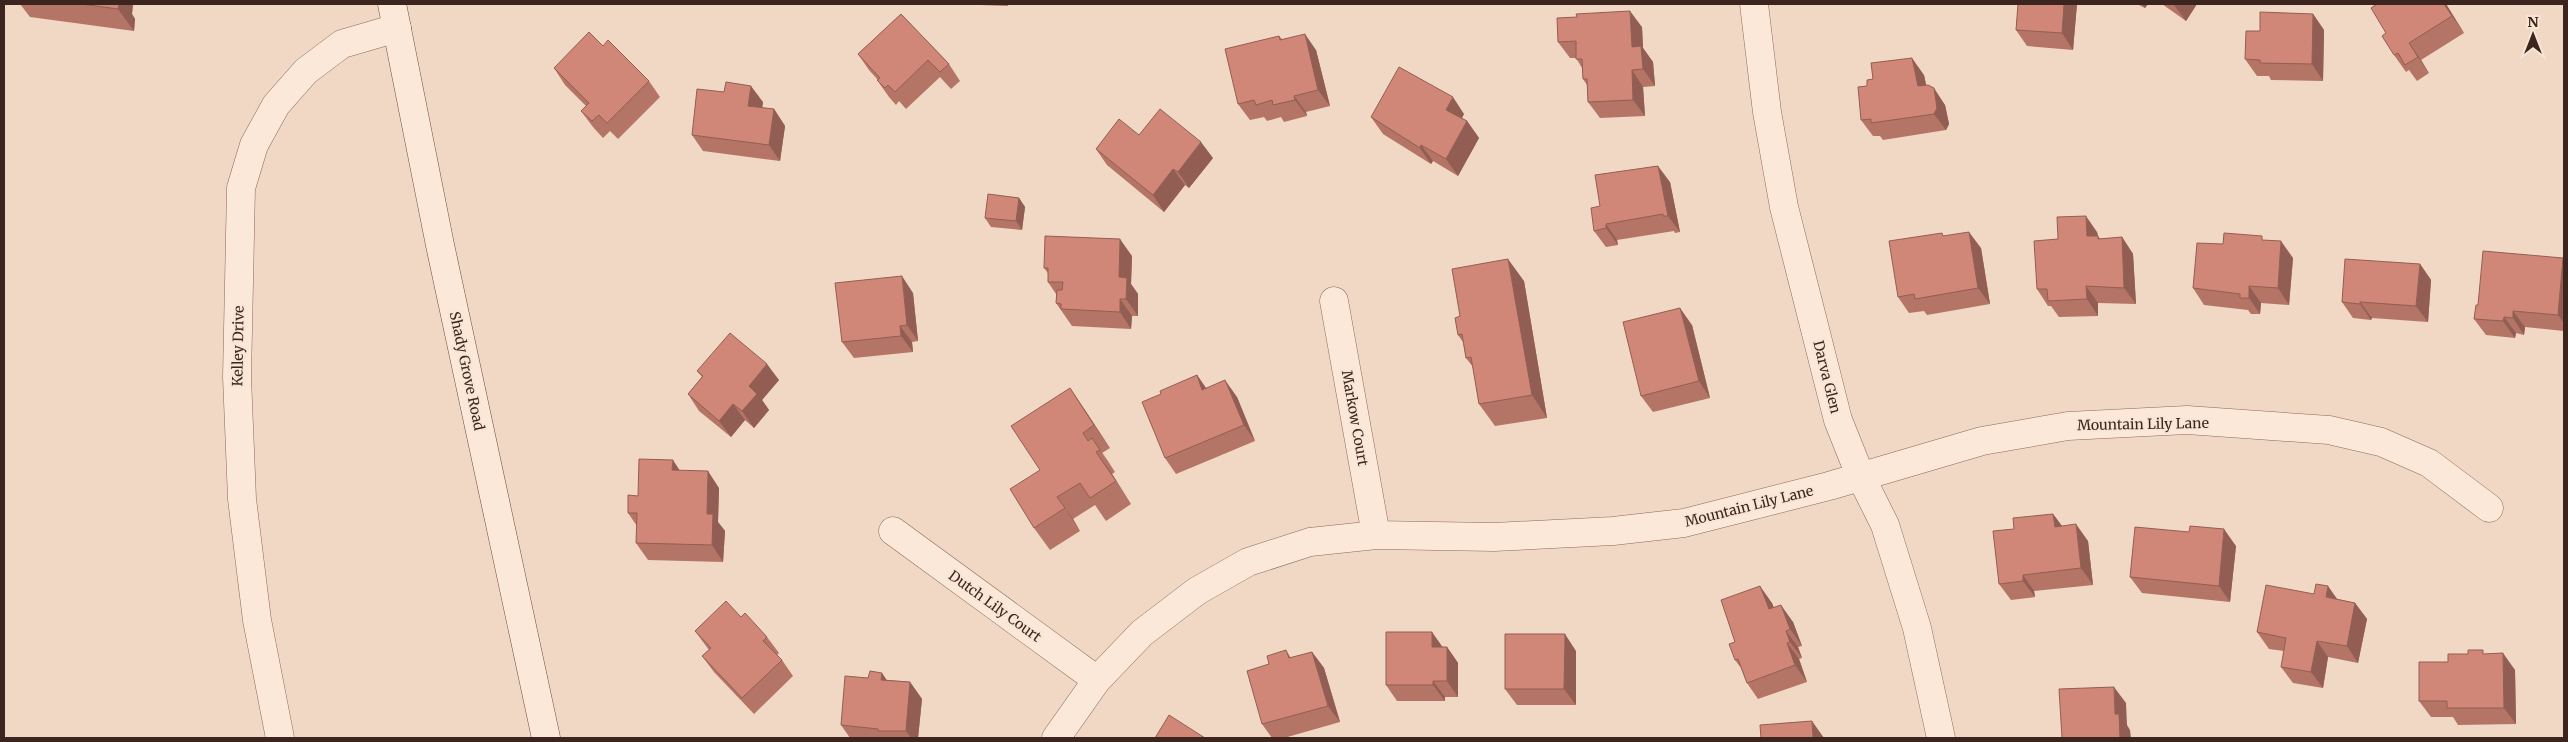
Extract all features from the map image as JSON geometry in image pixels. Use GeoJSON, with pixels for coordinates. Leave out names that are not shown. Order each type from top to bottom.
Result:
{"type":"FeatureCollection","features":[{"type":"Feature","properties":{"kind":"street","name":"Darva Glen"},"geometry":{"type":"LineString","coordinates":[[1754,4],[1767,112],[1784,207],[1838,420],[1860,475],[1885,525],[1917,628],[1940,738]]}},
{"type":"Feature","properties":{"kind":"street","name":"Kelley Drive"},"geometry":{"type":"LineString","coordinates":[[280,738],[257,620],[242,499],[237,377],[241,188],[258,137],[276,105],[306,71],[342,44],[395,16]]}},
{"type":"Feature","properties":{"kind":"street","name":"Shady Grove Road"},"geometry":{"type":"LineString","coordinates":[[395,16],[444,264],[546,738]]}},
{"type":"Feature","properties":{"kind":"street","name":"Markow Court"},"geometry":{"type":"LineString","coordinates":[[1334,301],[1376,535]]}},
{"type":"Feature","properties":{"kind":"street","name":"Mountain Lily Lane"},"geometry":{"type":"LineString","coordinates":[[1056,738],[1097,680],[1142,633],[1197,591],[1248,562],[1310,542],[1376,535],[1494,538],[1613,531],[1684,523],[1829,486],[1860,475],[1982,441],[2068,426],[2188,420],[2329,430],[2381,442],[2429,463],[2489,508]]}},
{"type":"Feature","properties":{"kind":"street","name":"Dutch Lily Court"},"geometry":{"type":"LineString","coordinates":[[893,531],[1097,680]]}},
{"type":"Feature","properties":{"kind":"building"},"geometry":{"type":"Polygon","coordinates":[[[81,4],[119,4],[118,9],[81,4]]]}},
{"type":"Feature","properties":{"kind":"building"},"geometry":{"type":"Polygon","coordinates":[[[2018,4],[2064,4],[2062,33],[2016,30],[2018,4]]]}},
{"type":"Feature","properties":{"kind":"building"},"geometry":{"type":"Polygon","coordinates":[[[2377,4],[2444,4],[2452,16],[2409,43],[2418,57],[2405,65],[2398,53],[2394,55],[2382,36],[2386,33],[2371,8],[2377,4]]]}},
{"type":"Feature","properties":{"kind":"building"},"geometry":{"type":"Polygon","coordinates":[[[1630,11],[1632,47],[1641,46],[1643,69],[1632,70],[1633,100],[1588,102],[1587,79],[1583,79],[1582,59],[1576,59],[1576,41],[1558,42],[1557,18],[1577,17],[1576,14],[1630,11]]]}},
{"type":"Feature","properties":{"kind":"building"},"geometry":{"type":"Polygon","coordinates":[[[2260,12],[2313,14],[2312,64],[2260,63],[2260,60],[2245,59],[2246,31],[2260,31],[2260,12]]]}},
{"type":"Feature","properties":{"kind":"building"},"geometry":{"type":"Polygon","coordinates":[[[901,14],[949,64],[940,72],[928,60],[895,92],[888,85],[885,88],[877,80],[880,78],[858,54],[901,14]]]}},
{"type":"Feature","properties":{"kind":"building"},"geometry":{"type":"Polygon","coordinates":[[[589,32],[603,46],[608,40],[649,81],[607,123],[599,115],[592,121],[581,111],[589,103],[554,68],[589,32]]]}},
{"type":"Feature","properties":{"kind":"building"},"geometry":{"type":"Polygon","coordinates":[[[1305,34],[1318,90],[1294,96],[1295,100],[1273,105],[1272,100],[1256,105],[1254,100],[1238,104],[1225,49],[1279,36],[1280,40],[1305,34]]]}},
{"type":"Feature","properties":{"kind":"building"},"geometry":{"type":"Polygon","coordinates":[[[1912,58],[1918,86],[1928,85],[1934,88],[1937,108],[1934,114],[1871,123],[1871,119],[1861,120],[1858,87],[1867,86],[1867,80],[1873,79],[1871,63],[1912,58]]]}},
{"type":"Feature","properties":{"kind":"building"},"geometry":{"type":"Polygon","coordinates":[[[1399,67],[1453,97],[1446,110],[1467,121],[1446,159],[1421,145],[1420,148],[1371,117],[1399,67]]]}},
{"type":"Feature","properties":{"kind":"building"},"geometry":{"type":"Polygon","coordinates":[[[726,82],[751,86],[748,106],[774,109],[769,145],[692,135],[697,89],[724,92],[726,82]]]}},
{"type":"Feature","properties":{"kind":"building"},"geometry":{"type":"Polygon","coordinates":[[[1160,109],[1201,142],[1178,172],[1173,169],[1153,195],[1096,149],[1119,119],[1139,135],[1160,109]]]}},
{"type":"Feature","properties":{"kind":"building"},"geometry":{"type":"Polygon","coordinates":[[[1658,166],[1668,216],[1663,216],[1663,214],[1606,224],[1606,228],[1594,231],[1591,208],[1600,206],[1595,175],[1658,166]]]}},
{"type":"Feature","properties":{"kind":"building"},"geometry":{"type":"Polygon","coordinates":[[[988,194],[1019,198],[1016,221],[985,218],[988,194]]]}},
{"type":"Feature","properties":{"kind":"building"},"geometry":{"type":"Polygon","coordinates":[[[2086,216],[2087,236],[2098,236],[2098,239],[2122,237],[2124,288],[2086,286],[2087,299],[2048,301],[2047,289],[2037,289],[2034,241],[2058,239],[2057,217],[2086,216]]]}},
{"type":"Feature","properties":{"kind":"building"},"geometry":{"type":"Polygon","coordinates":[[[1969,232],[1978,288],[1915,299],[1914,294],[1898,297],[1889,241],[1942,233],[1943,236],[1969,232]]]}},
{"type":"Feature","properties":{"kind":"building"},"geometry":{"type":"Polygon","coordinates":[[[2224,233],[2262,236],[2262,240],[2281,241],[2278,288],[2249,286],[2249,298],[2240,298],[2240,294],[2193,288],[2197,243],[2223,244],[2224,233]]]}},
{"type":"Feature","properties":{"kind":"building"},"geometry":{"type":"Polygon","coordinates":[[[1045,236],[1120,239],[1119,277],[1127,278],[1126,299],[1120,299],[1120,312],[1061,309],[1061,304],[1056,303],[1057,290],[1062,290],[1063,282],[1048,282],[1048,268],[1044,268],[1045,236]]]}},
{"type":"Feature","properties":{"kind":"building"},"geometry":{"type":"Polygon","coordinates":[[[2483,251],[2563,258],[2558,315],[2513,311],[2513,318],[2504,317],[2503,321],[2474,319],[2476,305],[2478,305],[2483,251]]]}},
{"type":"Feature","properties":{"kind":"building"},"geometry":{"type":"Polygon","coordinates":[[[1508,259],[1532,395],[1479,404],[1471,357],[1466,358],[1462,334],[1458,335],[1455,318],[1460,316],[1452,269],[1508,259]]]}},
{"type":"Feature","properties":{"kind":"building"},"geometry":{"type":"Polygon","coordinates":[[[2345,259],[2420,264],[2416,306],[2342,302],[2345,259]]]}},
{"type":"Feature","properties":{"kind":"building"},"geometry":{"type":"Polygon","coordinates":[[[902,276],[907,325],[900,326],[901,336],[842,342],[835,283],[902,276]]]}},
{"type":"Feature","properties":{"kind":"building"},"geometry":{"type":"Polygon","coordinates":[[[1680,308],[1699,381],[1641,396],[1623,322],[1680,308]]]}},
{"type":"Feature","properties":{"kind":"building"},"geometry":{"type":"Polygon","coordinates":[[[730,333],[767,364],[749,386],[757,394],[742,411],[733,404],[719,421],[688,394],[703,376],[697,371],[730,333]]]}},
{"type":"Feature","properties":{"kind":"building"},"geometry":{"type":"Polygon","coordinates":[[[1197,375],[1202,390],[1225,380],[1244,425],[1165,458],[1142,402],[1161,394],[1160,391],[1197,375]]]}},
{"type":"Feature","properties":{"kind":"building"},"geometry":{"type":"Polygon","coordinates":[[[1070,388],[1094,425],[1083,433],[1088,441],[1092,438],[1100,450],[1096,452],[1116,481],[1090,498],[1080,483],[1057,497],[1065,508],[1034,528],[1010,489],[1040,470],[1011,426],[1070,388]]]}},
{"type":"Feature","properties":{"kind":"building"},"geometry":{"type":"Polygon","coordinates":[[[639,459],[673,460],[672,470],[708,471],[707,514],[713,514],[712,545],[636,543],[637,513],[628,513],[628,495],[638,496],[639,459]]]}},
{"type":"Feature","properties":{"kind":"building"},"geometry":{"type":"Polygon","coordinates":[[[2053,514],[2055,527],[2076,524],[2081,568],[2023,575],[2023,581],[1999,584],[1993,531],[2014,529],[2013,518],[2053,514]]]}},
{"type":"Feature","properties":{"kind":"building"},"geometry":{"type":"Polygon","coordinates":[[[2190,526],[2224,529],[2219,586],[2130,577],[2135,527],[2189,532],[2190,526]]]}},
{"type":"Feature","properties":{"kind":"building"},"geometry":{"type":"Polygon","coordinates":[[[2316,584],[2328,586],[2326,597],[2355,603],[2347,646],[2317,641],[2311,672],[2281,667],[2286,638],[2257,632],[2266,585],[2314,594],[2316,584]]]}},
{"type":"Feature","properties":{"kind":"building"},"geometry":{"type":"Polygon","coordinates":[[[1760,586],[1769,609],[1781,605],[1790,629],[1786,631],[1790,642],[1787,643],[1795,665],[1747,683],[1738,659],[1735,660],[1729,644],[1735,642],[1721,600],[1760,586]]]}},
{"type":"Feature","properties":{"kind":"building"},"geometry":{"type":"Polygon","coordinates":[[[726,601],[741,617],[745,613],[767,637],[763,641],[782,660],[742,698],[702,656],[711,648],[695,631],[726,601]]]}},
{"type":"Feature","properties":{"kind":"building"},"geometry":{"type":"Polygon","coordinates":[[[1386,632],[1432,632],[1432,647],[1447,647],[1447,681],[1433,681],[1433,685],[1386,685],[1386,632]]]}},
{"type":"Feature","properties":{"kind":"building"},"geometry":{"type":"Polygon","coordinates":[[[1505,634],[1565,634],[1564,689],[1505,689],[1505,634]]]}},
{"type":"Feature","properties":{"kind":"building"},"geometry":{"type":"Polygon","coordinates":[[[1286,650],[1289,658],[1312,652],[1328,706],[1262,724],[1247,671],[1269,664],[1267,656],[1286,650]]]}},
{"type":"Feature","properties":{"kind":"building"},"geometry":{"type":"Polygon","coordinates":[[[2468,650],[2483,650],[2483,654],[2503,653],[2504,708],[2447,708],[2447,701],[2419,701],[2419,662],[2448,662],[2448,654],[2468,654],[2468,650]]]}},
{"type":"Feature","properties":{"kind":"building"},"geometry":{"type":"Polygon","coordinates":[[[870,671],[882,673],[881,680],[910,682],[906,731],[878,731],[878,729],[841,725],[845,676],[868,678],[870,671]]]}},
{"type":"Feature","properties":{"kind":"building"},"geometry":{"type":"Polygon","coordinates":[[[2114,687],[2115,714],[2119,714],[2120,738],[2062,738],[2059,689],[2114,687]]]}},
{"type":"Feature","properties":{"kind":"building"},"geometry":{"type":"Polygon","coordinates":[[[1169,715],[1205,738],[1155,738],[1169,715]]]}},
{"type":"Feature","properties":{"kind":"building"},"geometry":{"type":"Polygon","coordinates":[[[1812,721],[1813,738],[1761,738],[1760,725],[1812,721]]]}}]}
